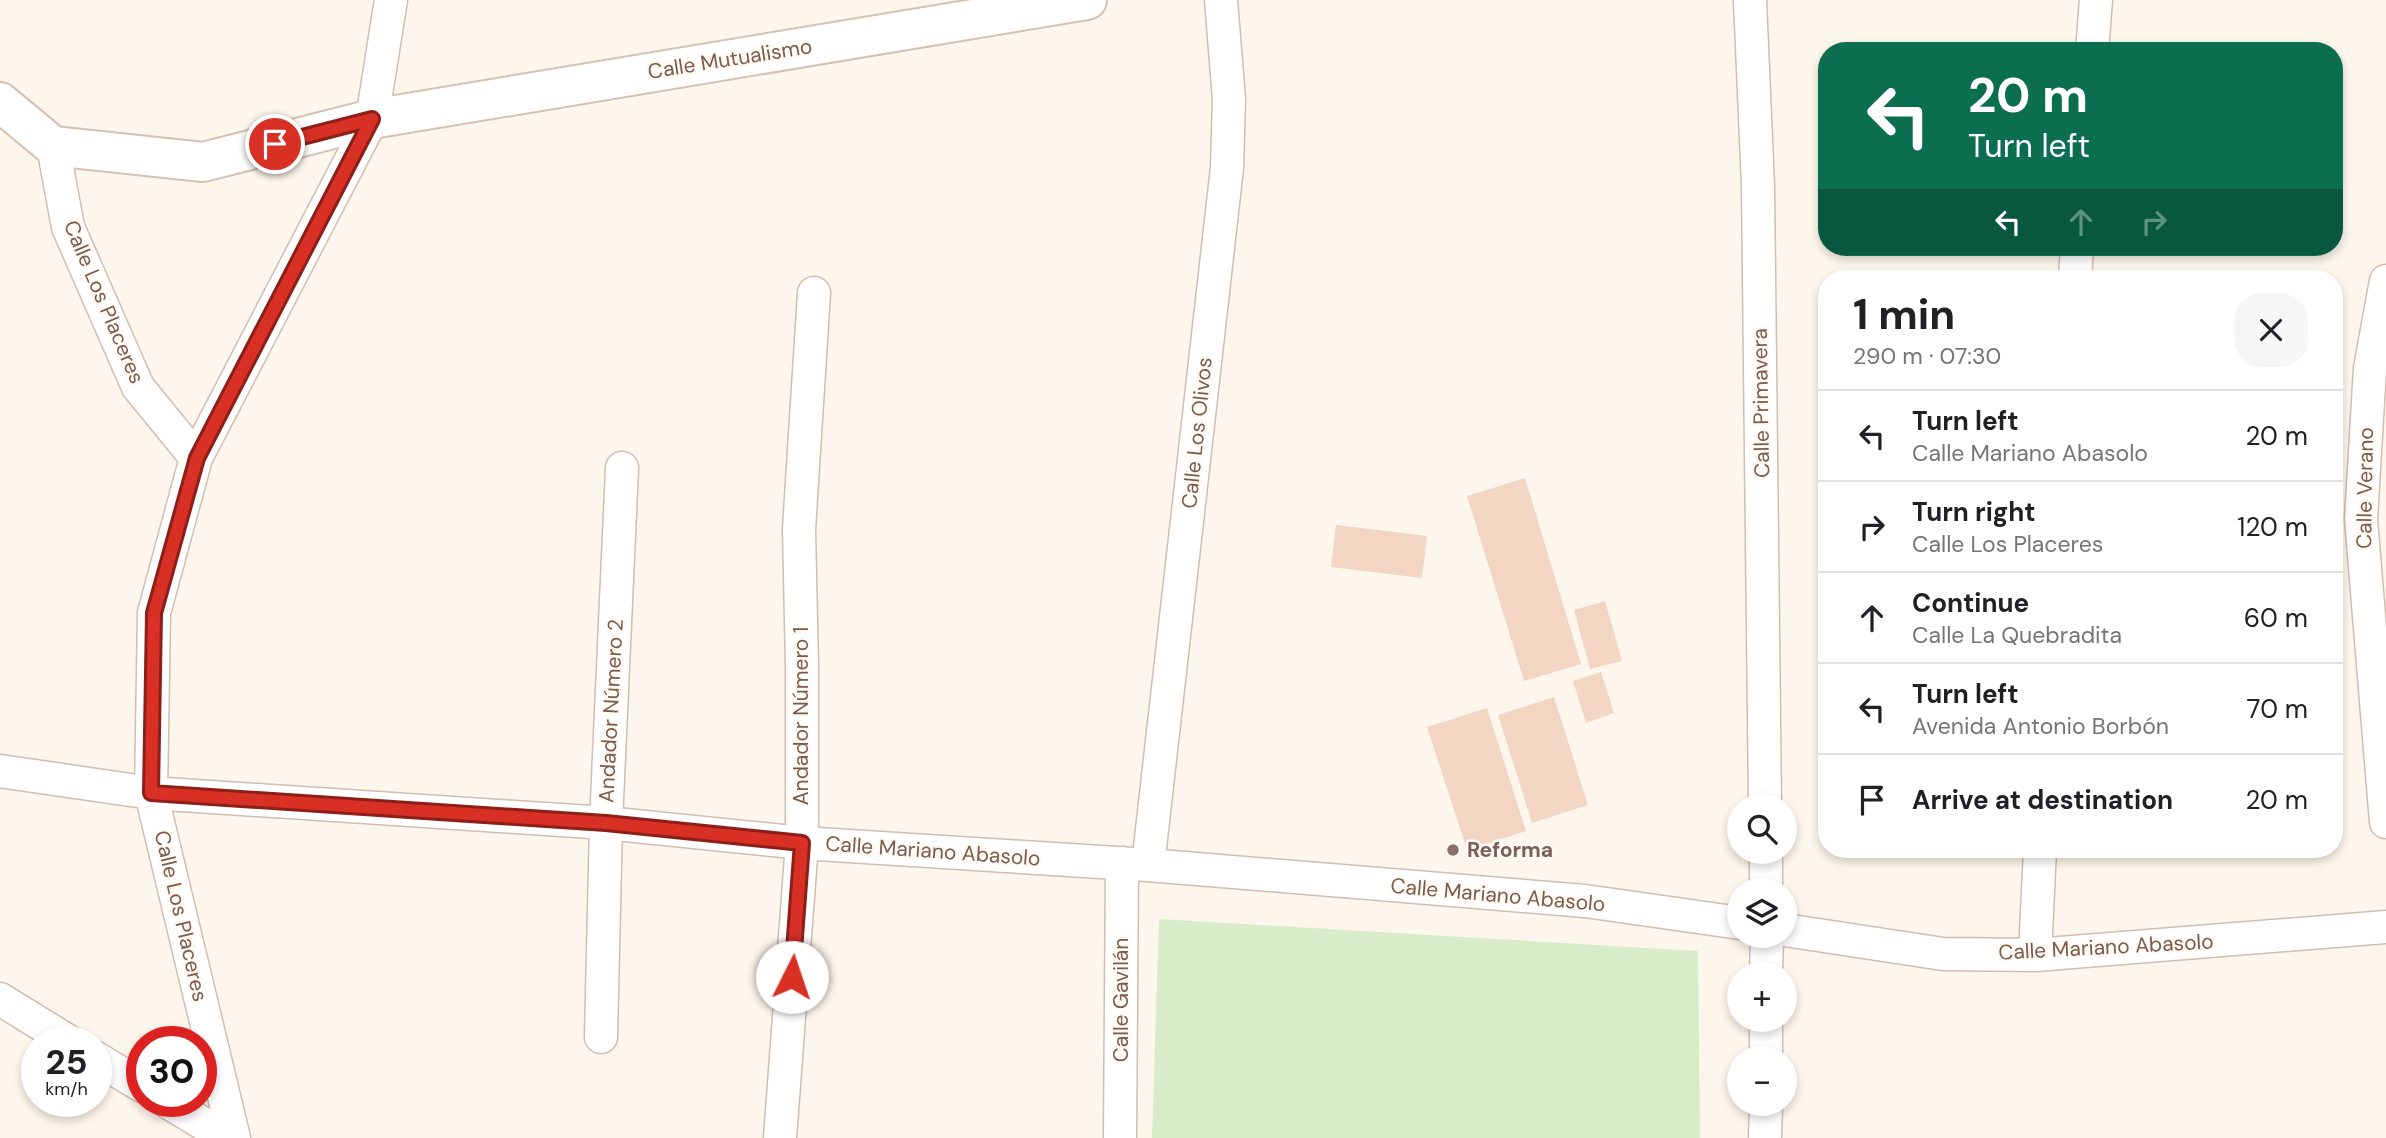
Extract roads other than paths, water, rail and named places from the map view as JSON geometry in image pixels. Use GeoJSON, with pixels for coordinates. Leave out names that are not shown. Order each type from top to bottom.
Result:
{"type":"FeatureCollection","features":[{"type":"Feature","properties":{"kind":"street"},"geometry":{"type":"LineString","coordinates":[[197,458],[372,119],[391,0]]}},
{"type":"Feature","properties":{"kind":"street","name":"Calle Mutualismo"},"geometry":{"type":"LineString","coordinates":[[53,146],[203,162],[372,119],[1087,0]]}},
{"type":"Feature","properties":{"kind":"street","name":"Calle Los Olivos"},"geometry":{"type":"LineString","coordinates":[[1135,864],[1227,168],[1229,99],[1221,0]]}},
{"type":"Feature","properties":{"kind":"street","name":"Calle Primavera"},"geometry":{"type":"LineString","coordinates":[[1750,0],[1758,186],[1765,794]]}},
{"type":"Feature","properties":{"kind":"street"},"geometry":{"type":"LineString","coordinates":[[2093,42],[2096,0]]}},
{"type":"Feature","properties":{"kind":"street"},"geometry":{"type":"LineString","coordinates":[[0,102],[53,146]]}},
{"type":"Feature","properties":{"kind":"street","name":"Calle Los Placeres"},"geometry":{"type":"LineString","coordinates":[[53,146],[68,227],[138,387],[197,458],[154,613],[151,793],[234,1138]]}},
{"type":"Feature","properties":{"kind":"street","name":"Calle Verano"},"geometry":{"type":"LineString","coordinates":[[2386,282],[2370,368],[2361,519],[2386,822]]}},
{"type":"Feature","properties":{"kind":"street","name":"Andador Número 1"},"geometry":{"type":"LineString","coordinates":[[780,1138],[802,843],[799,529],[814,293]]}},
{"type":"Feature","properties":{"kind":"street","name":"Andador Número 2"},"geometry":{"type":"LineString","coordinates":[[601,1037],[606,823],[622,468]]}},
{"type":"Feature","properties":{"kind":"street","name":"Calle Mariano Abasolo"},"geometry":{"type":"LineString","coordinates":[[0,771],[151,793],[606,823],[802,843],[1135,864],[1585,901],[1727,921]]}},
{"type":"Feature","properties":{"kind":"street"},"geometry":{"type":"LineString","coordinates":[[2035,955],[2040,858]]}},
{"type":"Feature","properties":{"kind":"street","name":"Calle Gavilán"},"geometry":{"type":"LineString","coordinates":[[1120,1138],[1135,864]]}},
{"type":"Feature","properties":{"kind":"street","name":"Calle Mariano Abasolo"},"geometry":{"type":"LineString","coordinates":[[1797,932],[1943,954],[2035,955],[2386,927]]}},
{"type":"Feature","properties":{"kind":"street"},"geometry":{"type":"LineString","coordinates":[[0,999],[44,1026]]}},
{"type":"Feature","properties":{"kind":"street"},"geometry":{"type":"LineString","coordinates":[[1765,1138],[1766,1116]]}},
{"type":"Feature","properties":{"kind":"street"},"geometry":{"type":"LineString","coordinates":[[192,1117],[227,1138]]}},
{"type":"Feature","properties":{"kind":"place","name":"Reforma"},"geometry":{"type":"Point","coordinates":[1453,850]}}]}
